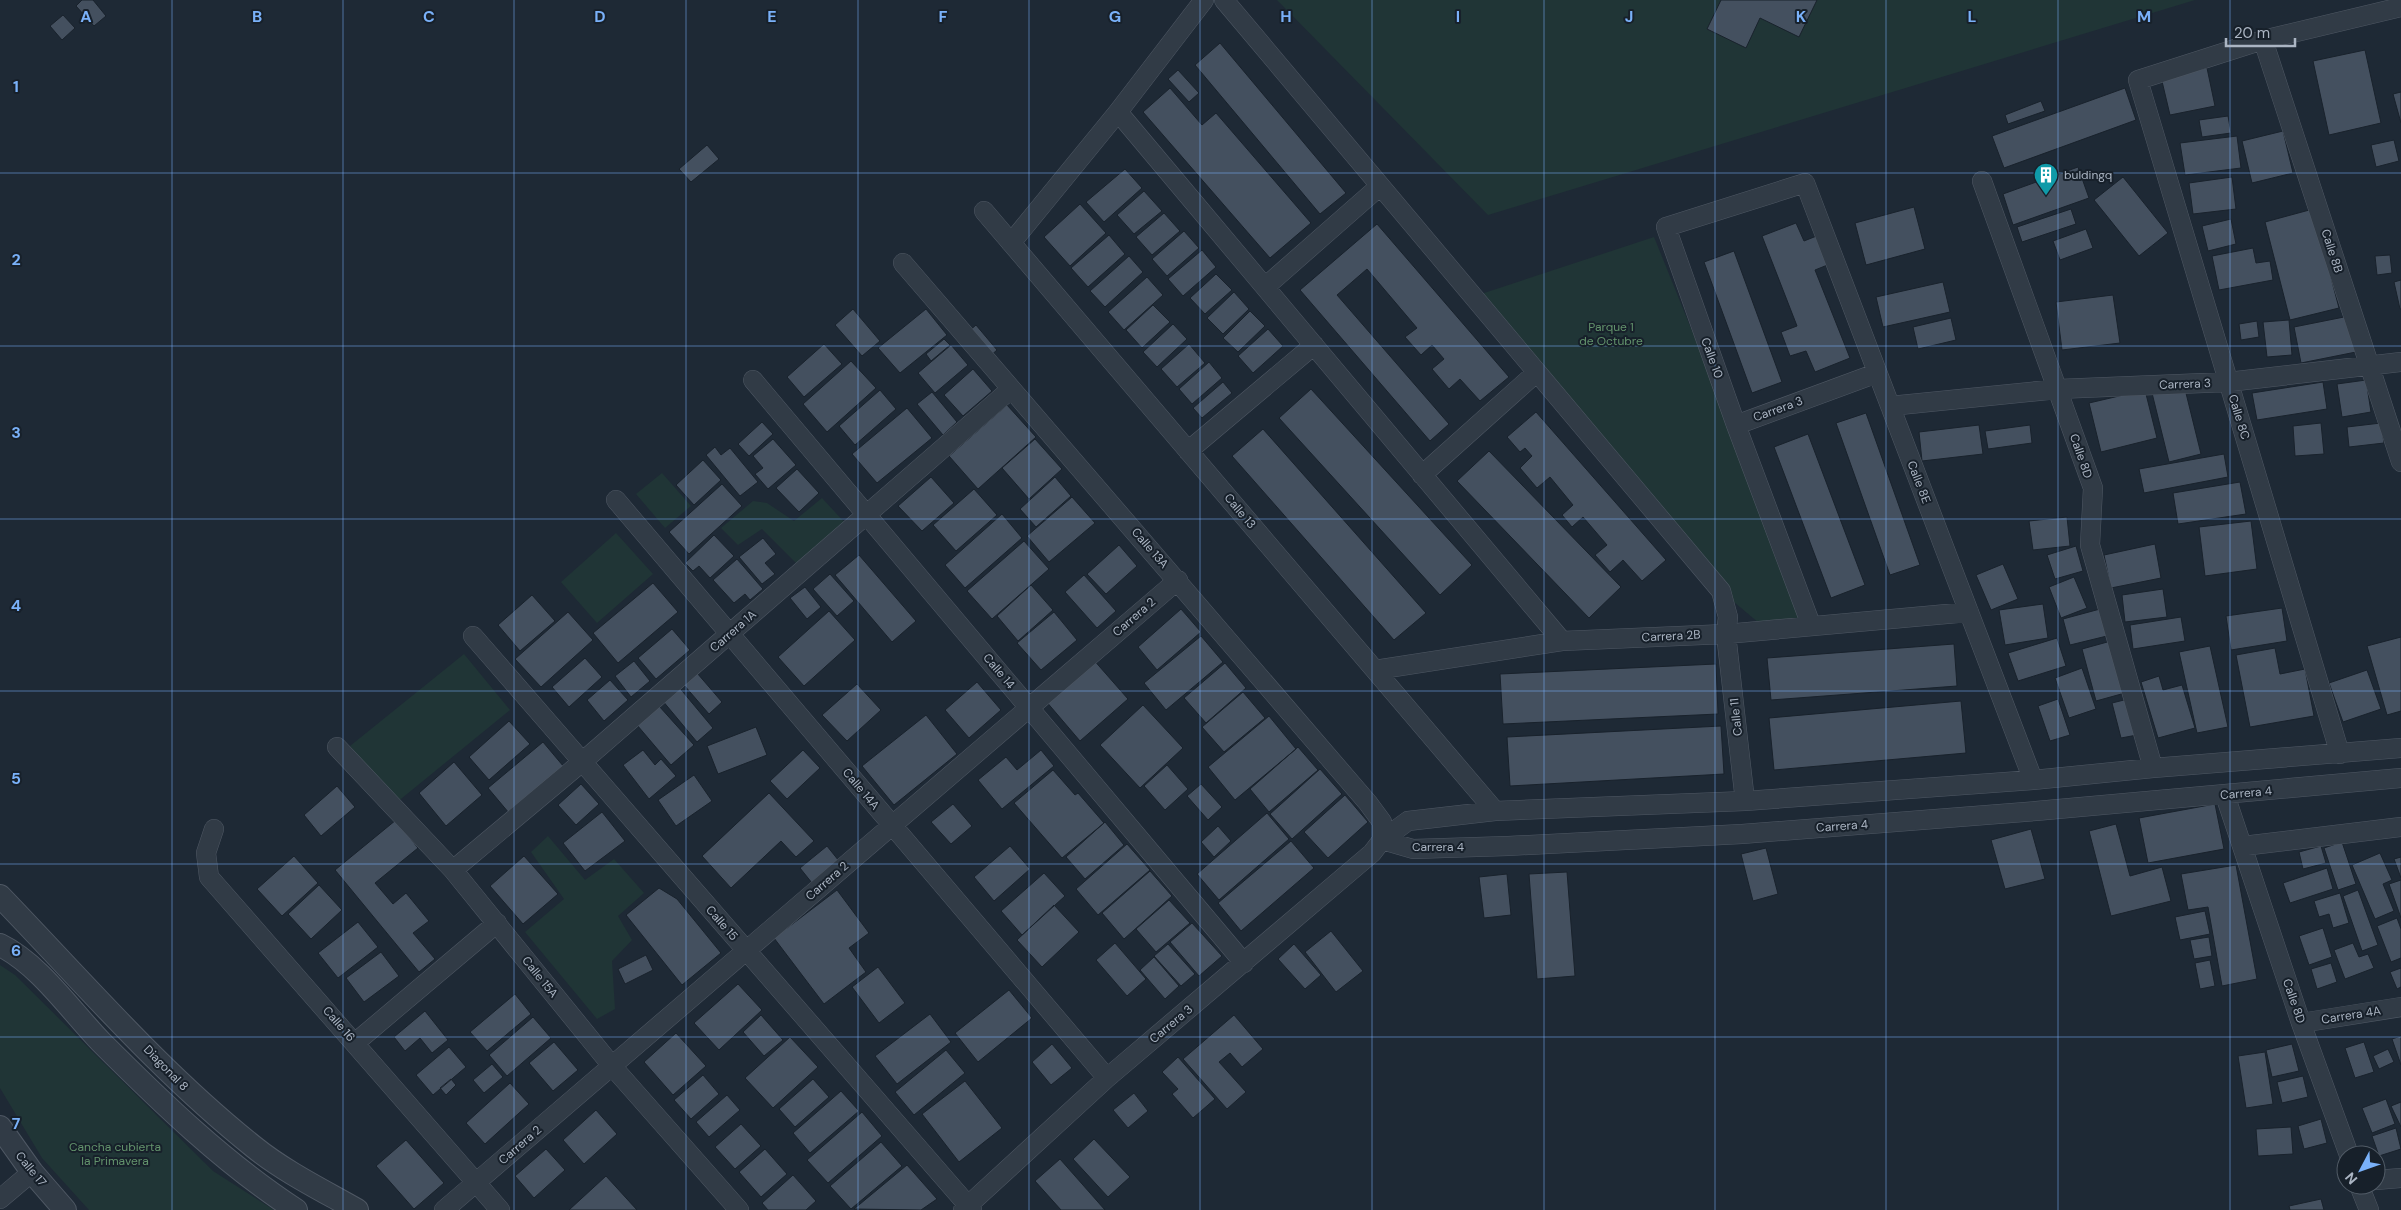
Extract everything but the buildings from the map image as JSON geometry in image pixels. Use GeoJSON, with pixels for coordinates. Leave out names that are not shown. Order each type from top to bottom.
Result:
{"type":"FeatureCollection","features":[{"type":"Feature","properties":{"kind":"street"},"geometry":{"type":"LineString","coordinates":[[1011,243],[1118,112],[1204,0]]}},
{"type":"Feature","properties":{"kind":"street","name":"Calle 11"},"geometry":{"type":"LineString","coordinates":[[1224,0],[1721,590],[1728,617],[1726,634],[1745,801]]}},
{"type":"Feature","properties":{"kind":"street"},"geometry":{"type":"LineString","coordinates":[[2263,40],[2401,7]]}},
{"type":"Feature","properties":{"kind":"street","name":"Calle 8C"},"geometry":{"type":"LineString","coordinates":[[2263,40],[2138,80],[2340,754]]}},
{"type":"Feature","properties":{"kind":"street","name":"Calle 8B"},"geometry":{"type":"LineString","coordinates":[[2263,40],[2401,462]]}},
{"type":"Feature","properties":{"kind":"street"},"geometry":{"type":"LineString","coordinates":[[1118,112],[1562,641]]}},
{"type":"Feature","properties":{"kind":"street","name":"Calle 8D"},"geometry":{"type":"LineString","coordinates":[[1982,181],[2093,488],[2090,545],[2153,768]]}},
{"type":"Feature","properties":{"kind":"street","name":"Calle 8E"},"geometry":{"type":"LineString","coordinates":[[1805,183],[2033,780]]}},
{"type":"Feature","properties":{"kind":"street","name":"Calle 10"},"geometry":{"type":"LineString","coordinates":[[1805,183],[1666,227],[1736,425],[1811,625]]}},
{"type":"Feature","properties":{"kind":"street"},"geometry":{"type":"LineString","coordinates":[[1264,286],[1380,186]]}},
{"type":"Feature","properties":{"kind":"street","name":"Calle 13"},"geometry":{"type":"LineString","coordinates":[[984,211],[1495,811]]}},
{"type":"Feature","properties":{"kind":"street","name":"Calle 13A"},"geometry":{"type":"LineString","coordinates":[[903,264],[1178,580],[1368,803],[1382,822],[1382,840]]}},
{"type":"Feature","properties":{"kind":"street"},"geometry":{"type":"LineString","coordinates":[[1188,451],[1314,345]]}},
{"type":"Feature","properties":{"kind":"street","name":"Carrera 3"},"geometry":{"type":"LineString","coordinates":[[1890,406],[2058,389],[2228,382],[2401,362]]}},
{"type":"Feature","properties":{"kind":"street"},"geometry":{"type":"LineString","coordinates":[[1422,475],[1537,372]]}},
{"type":"Feature","properties":{"kind":"street","name":"Carrera 3"},"geometry":{"type":"LineString","coordinates":[[1736,425],[1877,373]]}},
{"type":"Feature","properties":{"kind":"street","name":"Calle 14"},"geometry":{"type":"LineString","coordinates":[[754,380],[1244,963]]}},
{"type":"Feature","properties":{"kind":"street","name":"Carrera 1A"},"geometry":{"type":"LineString","coordinates":[[453,870],[582,762],[868,516],[1011,389]]}},
{"type":"Feature","properties":{"kind":"street","name":"Calle 14A"},"geometry":{"type":"LineString","coordinates":[[616,500],[1107,1078]]}},
{"type":"Feature","properties":{"kind":"street","name":"Carrera 2"},"geometry":{"type":"LineString","coordinates":[[444,1210],[1178,580]]}},
{"type":"Feature","properties":{"kind":"street","name":"Carrera 2B"},"geometry":{"type":"LineString","coordinates":[[1375,670],[1562,641],[1726,634],[1968,612]]}},
{"type":"Feature","properties":{"kind":"street","name":"Calle 15"},"geometry":{"type":"LineString","coordinates":[[473,636],[968,1209]]}},
{"type":"Feature","properties":{"kind":"street","name":"Calle 15A"},"geometry":{"type":"LineString","coordinates":[[337,747],[453,870],[612,1066],[739,1210]]}},
{"type":"Feature","properties":{"kind":"street","name":"Carrera 4"},"geometry":{"type":"LineString","coordinates":[[1382,840],[1408,821],[1495,811],[1745,801],[2033,780],[2153,768],[2401,748]]}},
{"type":"Feature","properties":{"kind":"street","name":"Carrera 4"},"geometry":{"type":"LineString","coordinates":[[1382,840],[1413,849],[1713,835],[2226,795],[2401,778]]}},
{"type":"Feature","properties":{"kind":"street","name":"Calle 8D"},"geometry":{"type":"LineString","coordinates":[[2226,795],[2301,1023],[2345,1145]]}},
{"type":"Feature","properties":{"kind":"street"},"geometry":{"type":"LineString","coordinates":[[2243,846],[2401,827]]}},
{"type":"Feature","properties":{"kind":"street","name":"Calle 16"},"geometry":{"type":"LineString","coordinates":[[214,829],[206,853],[209,877],[356,1042],[500,1210]]}},
{"type":"Feature","properties":{"kind":"street","name":"Carrera 3"},"geometry":{"type":"LineString","coordinates":[[968,1209],[1107,1078],[1372,853],[1382,840]]}},
{"type":"Feature","properties":{"kind":"street","name":"Diagonal 8"},"geometry":{"type":"LineString","coordinates":[[0,896],[188,1091],[274,1162],[357,1210]]}},
{"type":"Feature","properties":{"kind":"street"},"geometry":{"type":"LineString","coordinates":[[356,1042],[497,923]]}},
{"type":"Feature","properties":{"kind":"street","name":"Diagonal 8"},"geometry":{"type":"LineString","coordinates":[[0,946],[18,956],[47,983],[101,1041],[218,1153],[296,1210]]}},
{"type":"Feature","properties":{"kind":"street","name":"Carrera 4A"},"geometry":{"type":"LineString","coordinates":[[2301,1023],[2401,1007]]}},
{"type":"Feature","properties":{"kind":"street","name":"Calle 17"},"geometry":{"type":"LineString","coordinates":[[0,1127],[32,1172],[65,1210]]}},
{"type":"Feature","properties":{"kind":"street"},"geometry":{"type":"LineString","coordinates":[[0,1199],[32,1172]]}},
{"type":"Feature","properties":{"kind":"street"},"geometry":{"type":"LineString","coordinates":[[2386,1179],[2401,1178]]}},
{"type":"Feature","properties":{"kind":"street"},"geometry":{"type":"LineString","coordinates":[[2364,1195],[2369,1210]]}},
{"type":"Feature","properties":{"kind":"green space"},"geometry":{"type":"Polygon","coordinates":[[[1277,0],[2195,0],[1488,215],[1277,0]]]}},
{"type":"Feature","properties":{"kind":"green space","name":"Parque 1 de Octubre"},"geometry":{"type":"Polygon","coordinates":[[[1654,237],[1811,625],[1766,629],[1721,591],[1481,294],[1654,237]]]}},
{"type":"Feature","properties":{"kind":"green space"},"geometry":{"type":"Polygon","coordinates":[[[662,473],[691,506],[665,528],[636,494],[662,473]]]}},
{"type":"Feature","properties":{"kind":"green space"},"geometry":{"type":"Polygon","coordinates":[[[822,498],[847,525],[797,564],[762,529],[738,545],[721,528],[753,501],[767,503],[794,521],[822,498]]]}},
{"type":"Feature","properties":{"kind":"green space"},"geometry":{"type":"Polygon","coordinates":[[[616,533],[653,574],[597,623],[561,582],[616,533]]]}},
{"type":"Feature","properties":{"kind":"green space"},"geometry":{"type":"Polygon","coordinates":[[[464,654],[510,710],[396,803],[350,746],[464,654]]]}},
{"type":"Feature","properties":{"kind":"green space"},"geometry":{"type":"Polygon","coordinates":[[[548,836],[585,880],[614,859],[644,893],[618,916],[632,940],[612,961],[615,1009],[597,1019],[525,932],[564,899],[531,852],[548,836]]]}},
{"type":"Feature","properties":{"kind":"green space","name":"Cancha cubierta la Primavera"},"geometry":{"type":"Polygon","coordinates":[[[0,965],[15,975],[213,1171],[274,1210],[89,1210],[42,1158],[0,1088],[0,965]]]}},
{"type":"Feature","properties":{"kind":"place","name":"buldingq"},"geometry":{"type":"Point","coordinates":[2046,196]}}]}
